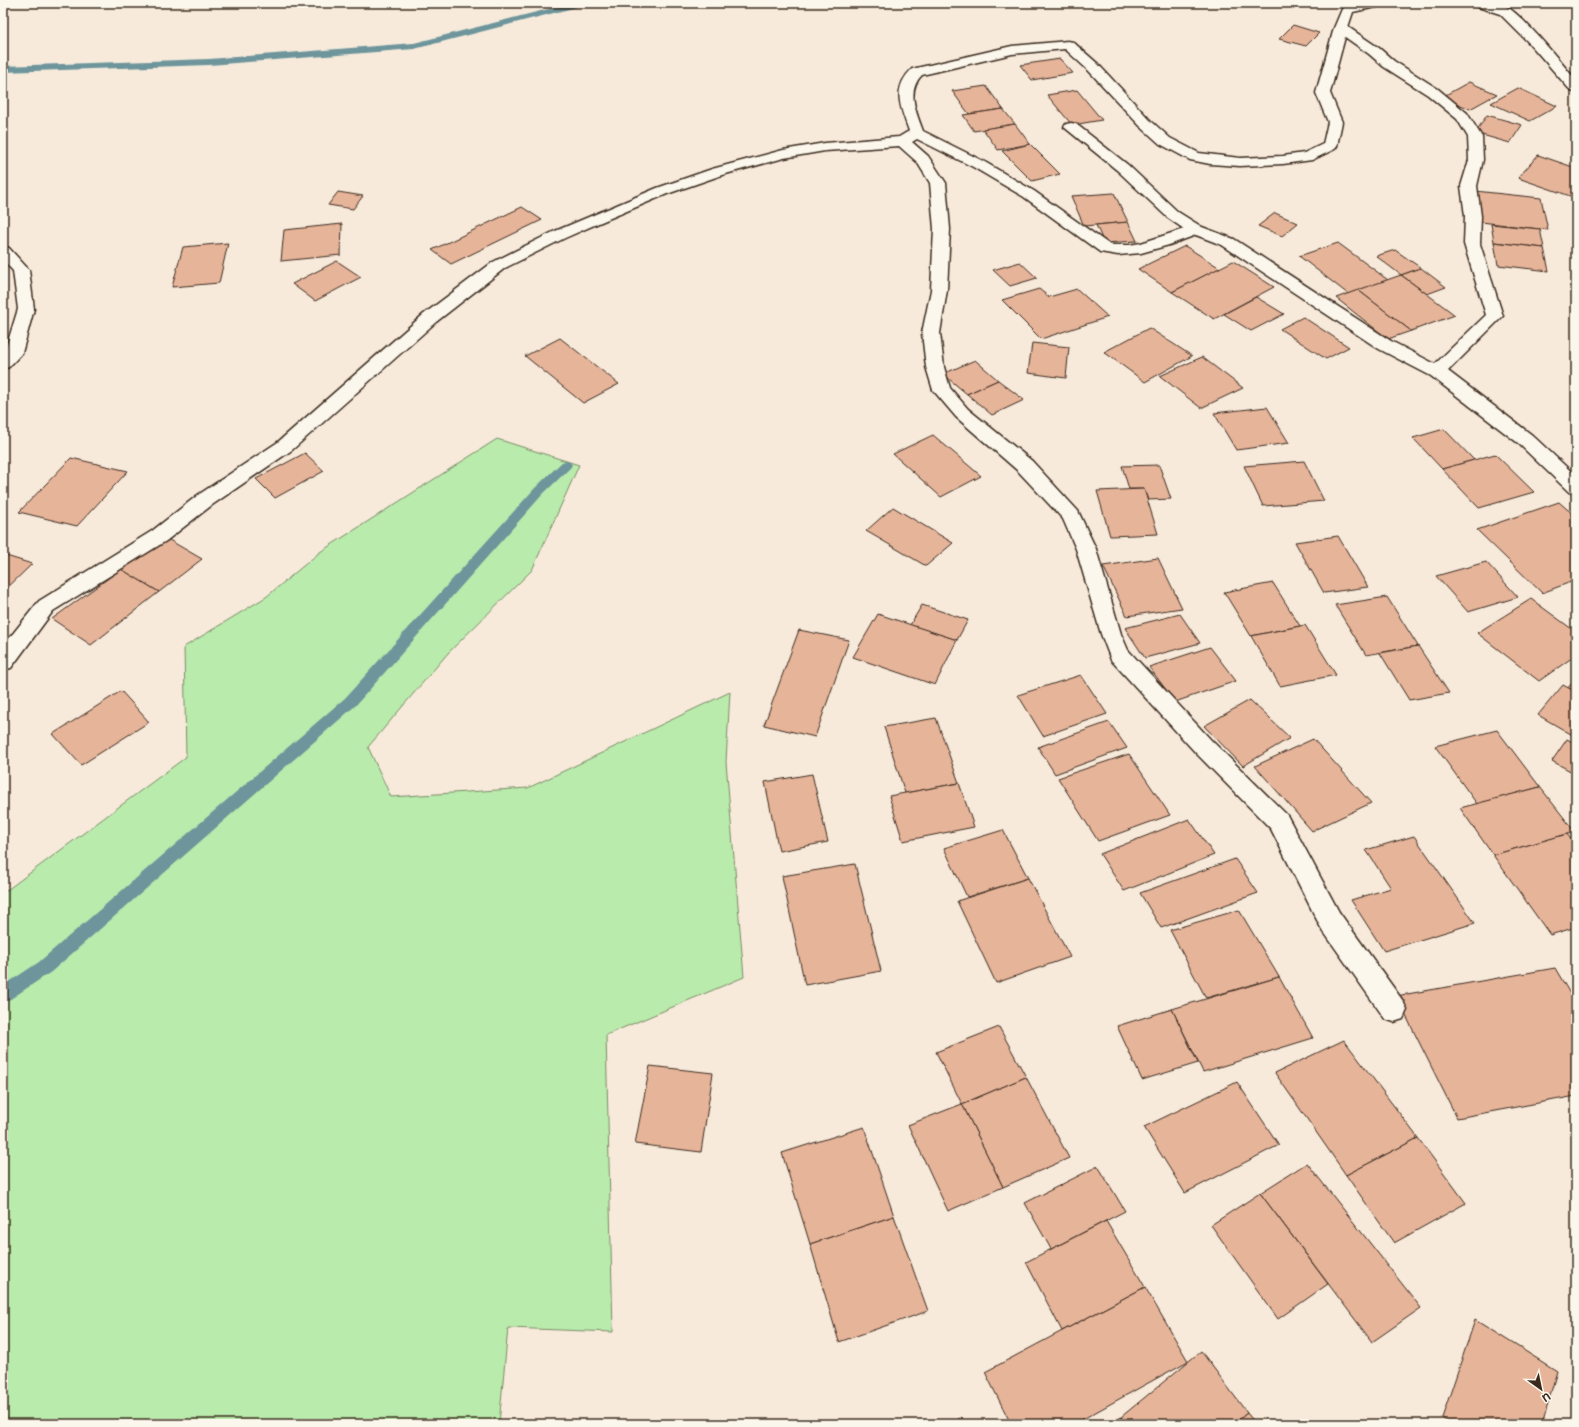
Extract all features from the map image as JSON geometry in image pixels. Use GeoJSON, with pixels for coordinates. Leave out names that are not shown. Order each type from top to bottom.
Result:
{"type":"FeatureCollection","features":[{"type":"Feature","properties":{"kind":"street"},"geometry":{"type":"LineString","coordinates":[[1377,3],[1352,6],[1341,28],[1323,93],[1335,122],[1330,146],[1307,157],[1283,160],[1240,162],[1195,158],[1165,141],[1145,124],[1093,67],[1068,45],[1012,50],[917,72],[911,76],[905,89],[909,137],[938,183],[942,229],[939,290],[931,332],[935,367],[942,390],[962,412],[1025,466],[1071,516],[1086,550],[1111,634],[1119,654],[1203,746],[1279,822],[1330,920],[1394,1010]]}},
{"type":"Feature","properties":{"kind":"street"},"geometry":{"type":"LineString","coordinates":[[1479,3],[1505,11],[1535,41],[1576,88]]}},
{"type":"Feature","properties":{"kind":"street"},"geometry":{"type":"LineString","coordinates":[[1341,28],[1374,50],[1389,64],[1433,92],[1462,116],[1476,137],[1476,160],[1470,186],[1473,216],[1472,244],[1495,316],[1437,372]]}},
{"type":"Feature","properties":{"kind":"street"},"geometry":{"type":"LineString","coordinates":[[1071,127],[1123,168],[1173,215],[1196,230],[1228,242],[1385,345],[1437,372],[1525,439],[1576,487]]}},
{"type":"Feature","properties":{"kind":"street"},"geometry":{"type":"LineString","coordinates":[[3,662],[46,606],[159,536],[205,500],[285,446],[430,318],[499,265],[559,235],[662,191],[716,172],[790,153],[825,147],[909,137],[978,164],[1029,194],[1106,249],[1120,251],[1138,250],[1196,230]]}},
{"type":"Feature","properties":{"kind":"street"},"geometry":{"type":"LineString","coordinates":[[3,251],[21,270],[26,309],[13,353],[3,363]]}},
{"type":"Feature","properties":{"kind":"green space"},"geometry":{"type":"Polygon","coordinates":[[[497,439],[579,465],[532,570],[448,653],[368,747],[391,797],[528,788],[730,692],[726,762],[744,977],[606,1035],[613,1332],[508,1328],[499,1424],[13,1424],[3,1413],[3,893],[186,757],[184,647],[266,597],[320,552],[497,439]]]}},
{"type":"Feature","properties":{"kind":"building"},"geometry":{"type":"Polygon","coordinates":[[[1293,25],[1319,33],[1306,46],[1279,39],[1293,25]]]}},
{"type":"Feature","properties":{"kind":"building"},"geometry":{"type":"Polygon","coordinates":[[[1060,59],[1073,73],[1032,80],[1020,65],[1060,59]]]}},
{"type":"Feature","properties":{"kind":"building"},"geometry":{"type":"Polygon","coordinates":[[[1469,82],[1497,94],[1470,109],[1442,97],[1469,82]]]}},
{"type":"Feature","properties":{"kind":"building"},"geometry":{"type":"Polygon","coordinates":[[[986,86],[1003,109],[969,114],[952,91],[986,86]]]}},
{"type":"Feature","properties":{"kind":"building"},"geometry":{"type":"Polygon","coordinates":[[[1518,88],[1557,106],[1530,121],[1491,103],[1518,88]]]}},
{"type":"Feature","properties":{"kind":"building"},"geometry":{"type":"Polygon","coordinates":[[[1077,90],[1102,120],[1072,125],[1047,95],[1077,90]]]}},
{"type":"Feature","properties":{"kind":"building"},"geometry":{"type":"Polygon","coordinates":[[[1003,109],[1015,124],[974,131],[963,115],[1003,109]]]}},
{"type":"Feature","properties":{"kind":"building"},"geometry":{"type":"Polygon","coordinates":[[[1487,115],[1522,125],[1510,143],[1475,133],[1487,115]]]}},
{"type":"Feature","properties":{"kind":"building"},"geometry":{"type":"Polygon","coordinates":[[[1015,124],[1030,144],[998,150],[983,129],[1015,124]]]}},
{"type":"Feature","properties":{"kind":"building"},"geometry":{"type":"Polygon","coordinates":[[[1030,144],[1060,174],[1032,181],[1002,151],[1030,144]]]}},
{"type":"Feature","properties":{"kind":"building"},"geometry":{"type":"Polygon","coordinates":[[[1538,155],[1576,168],[1576,198],[1518,178],[1538,155]]]}},
{"type":"Feature","properties":{"kind":"building"},"geometry":{"type":"Polygon","coordinates":[[[1475,191],[1541,198],[1548,230],[1481,222],[1475,191]]]}},
{"type":"Feature","properties":{"kind":"building"},"geometry":{"type":"Polygon","coordinates":[[[338,192],[363,196],[353,209],[328,205],[338,192]]]}},
{"type":"Feature","properties":{"kind":"building"},"geometry":{"type":"Polygon","coordinates":[[[1114,193],[1128,222],[1084,226],[1071,196],[1114,193]]]}},
{"type":"Feature","properties":{"kind":"building"},"geometry":{"type":"Polygon","coordinates":[[[522,207],[542,220],[451,264],[432,250],[522,207]]]}},
{"type":"Feature","properties":{"kind":"building"},"geometry":{"type":"Polygon","coordinates":[[[1275,213],[1298,223],[1282,236],[1258,226],[1275,213]]]}},
{"type":"Feature","properties":{"kind":"building"},"geometry":{"type":"Polygon","coordinates":[[[1128,222],[1137,241],[1104,243],[1096,225],[1128,222]]]}},
{"type":"Feature","properties":{"kind":"building"},"geometry":{"type":"Polygon","coordinates":[[[342,224],[341,255],[281,261],[284,230],[342,224]]]}},
{"type":"Feature","properties":{"kind":"building"},"geometry":{"type":"Polygon","coordinates":[[[1491,224],[1540,229],[1544,248],[1494,242],[1491,224]]]}},
{"type":"Feature","properties":{"kind":"building"},"geometry":{"type":"Polygon","coordinates":[[[1494,242],[1544,248],[1549,271],[1498,265],[1494,242]]]}},
{"type":"Feature","properties":{"kind":"building"},"geometry":{"type":"Polygon","coordinates":[[[228,243],[219,283],[172,287],[183,247],[228,243]]]}},
{"type":"Feature","properties":{"kind":"building"},"geometry":{"type":"Polygon","coordinates":[[[1338,243],[1388,280],[1348,294],[1299,256],[1338,243]]]}},
{"type":"Feature","properties":{"kind":"building"},"geometry":{"type":"Polygon","coordinates":[[[1185,246],[1220,268],[1172,292],[1138,269],[1185,246]]]}},
{"type":"Feature","properties":{"kind":"building"},"geometry":{"type":"Polygon","coordinates":[[[1395,250],[1421,268],[1401,275],[1376,256],[1395,250]]]}},
{"type":"Feature","properties":{"kind":"building"},"geometry":{"type":"Polygon","coordinates":[[[337,261],[361,277],[315,301],[292,284],[337,261]]]}},
{"type":"Feature","properties":{"kind":"building"},"geometry":{"type":"Polygon","coordinates":[[[1233,261],[1274,287],[1214,319],[1172,292],[1233,261]]]}},
{"type":"Feature","properties":{"kind":"building"},"geometry":{"type":"Polygon","coordinates":[[[1020,262],[1037,278],[1010,286],[993,270],[1020,262]]]}},
{"type":"Feature","properties":{"kind":"building"},"geometry":{"type":"Polygon","coordinates":[[[1421,268],[1446,287],[1427,294],[1401,275],[1421,268]]]}},
{"type":"Feature","properties":{"kind":"building"},"geometry":{"type":"Polygon","coordinates":[[[1401,275],[1455,315],[1411,331],[1358,290],[1401,275]]]}},
{"type":"Feature","properties":{"kind":"building"},"geometry":{"type":"Polygon","coordinates":[[[1039,289],[1049,297],[1077,289],[1108,317],[1041,339],[1002,300],[1039,289]]]}},
{"type":"Feature","properties":{"kind":"building"},"geometry":{"type":"Polygon","coordinates":[[[1358,290],[1411,331],[1388,339],[1336,298],[1358,290]]]}},
{"type":"Feature","properties":{"kind":"building"},"geometry":{"type":"Polygon","coordinates":[[[1256,297],[1284,314],[1251,331],[1224,314],[1256,297]]]}},
{"type":"Feature","properties":{"kind":"building"},"geometry":{"type":"Polygon","coordinates":[[[1303,317],[1349,347],[1326,359],[1280,329],[1303,317]]]}},
{"type":"Feature","properties":{"kind":"building"},"geometry":{"type":"Polygon","coordinates":[[[1149,328],[1192,356],[1145,382],[1104,352],[1149,328]]]}},
{"type":"Feature","properties":{"kind":"building"},"geometry":{"type":"Polygon","coordinates":[[[560,338],[619,384],[583,403],[525,356],[560,338]]]}},
{"type":"Feature","properties":{"kind":"building"},"geometry":{"type":"Polygon","coordinates":[[[1032,343],[1069,347],[1066,378],[1028,373],[1032,343]]]}},
{"type":"Feature","properties":{"kind":"building"},"geometry":{"type":"Polygon","coordinates":[[[1202,357],[1243,388],[1201,408],[1160,376],[1202,357]]]}},
{"type":"Feature","properties":{"kind":"building"},"geometry":{"type":"Polygon","coordinates":[[[975,360],[998,380],[967,394],[943,374],[975,360]]]}},
{"type":"Feature","properties":{"kind":"building"},"geometry":{"type":"Polygon","coordinates":[[[998,380],[1024,400],[992,415],[967,394],[998,380]]]}},
{"type":"Feature","properties":{"kind":"building"},"geometry":{"type":"Polygon","coordinates":[[[1267,407],[1289,443],[1236,450],[1214,413],[1267,407]]]}},
{"type":"Feature","properties":{"kind":"building"},"geometry":{"type":"Polygon","coordinates":[[[1444,429],[1474,460],[1442,469],[1413,438],[1444,429]]]}},
{"type":"Feature","properties":{"kind":"building"},"geometry":{"type":"Polygon","coordinates":[[[933,435],[981,476],[941,497],[893,454],[933,435]]]}},
{"type":"Feature","properties":{"kind":"building"},"geometry":{"type":"Polygon","coordinates":[[[305,453],[324,471],[275,498],[256,479],[305,453]]]}},
{"type":"Feature","properties":{"kind":"building"},"geometry":{"type":"Polygon","coordinates":[[[1495,454],[1534,492],[1479,508],[1442,469],[1495,454]]]}},
{"type":"Feature","properties":{"kind":"building"},"geometry":{"type":"Polygon","coordinates":[[[71,458],[128,471],[77,526],[19,512],[71,458]]]}},
{"type":"Feature","properties":{"kind":"building"},"geometry":{"type":"Polygon","coordinates":[[[1304,461],[1324,501],[1263,506],[1244,466],[1304,461]]]}},
{"type":"Feature","properties":{"kind":"building"},"geometry":{"type":"Polygon","coordinates":[[[1159,465],[1171,499],[1148,500],[1144,489],[1129,489],[1122,466],[1159,465]]]}},
{"type":"Feature","properties":{"kind":"building"},"geometry":{"type":"Polygon","coordinates":[[[1144,489],[1158,534],[1110,536],[1097,491],[1144,489]]]}},
{"type":"Feature","properties":{"kind":"building"},"geometry":{"type":"Polygon","coordinates":[[[1559,502],[1576,517],[1576,580],[1542,593],[1477,530],[1559,502]]]}},
{"type":"Feature","properties":{"kind":"building"},"geometry":{"type":"Polygon","coordinates":[[[893,507],[953,543],[926,566],[866,531],[893,507]]]}},
{"type":"Feature","properties":{"kind":"building"},"geometry":{"type":"Polygon","coordinates":[[[1338,536],[1368,587],[1324,593],[1295,542],[1338,536]]]}},
{"type":"Feature","properties":{"kind":"building"},"geometry":{"type":"Polygon","coordinates":[[[164,537],[202,559],[159,592],[121,569],[164,537]]]}},
{"type":"Feature","properties":{"kind":"building"},"geometry":{"type":"Polygon","coordinates":[[[3,555],[32,564],[3,592],[3,555]]]}},
{"type":"Feature","properties":{"kind":"building"},"geometry":{"type":"Polygon","coordinates":[[[1158,558],[1182,608],[1127,616],[1103,566],[1158,558]]]}},
{"type":"Feature","properties":{"kind":"building"},"geometry":{"type":"Polygon","coordinates":[[[1486,562],[1518,597],[1468,612],[1436,576],[1486,562]]]}},
{"type":"Feature","properties":{"kind":"building"},"geometry":{"type":"Polygon","coordinates":[[[121,569],[159,592],[91,645],[52,619],[121,569]]]}},
{"type":"Feature","properties":{"kind":"building"},"geometry":{"type":"Polygon","coordinates":[[[1273,583],[1300,626],[1251,636],[1224,592],[1273,583]]]}},
{"type":"Feature","properties":{"kind":"building"},"geometry":{"type":"Polygon","coordinates":[[[1387,597],[1418,646],[1366,655],[1335,605],[1387,597]]]}},
{"type":"Feature","properties":{"kind":"building"},"geometry":{"type":"Polygon","coordinates":[[[1531,599],[1576,632],[1576,655],[1539,681],[1477,633],[1531,599]]]}},
{"type":"Feature","properties":{"kind":"building"},"geometry":{"type":"Polygon","coordinates":[[[922,605],[968,620],[957,640],[910,625],[922,605]]]}},
{"type":"Feature","properties":{"kind":"building"},"geometry":{"type":"Polygon","coordinates":[[[878,614],[957,640],[935,685],[853,657],[878,614]]]}},
{"type":"Feature","properties":{"kind":"building"},"geometry":{"type":"Polygon","coordinates":[[[1180,614],[1200,643],[1145,658],[1125,628],[1180,614]]]}},
{"type":"Feature","properties":{"kind":"building"},"geometry":{"type":"Polygon","coordinates":[[[1305,625],[1336,675],[1280,686],[1251,636],[1305,625]]]}},
{"type":"Feature","properties":{"kind":"building"},"geometry":{"type":"Polygon","coordinates":[[[799,630],[849,640],[815,737],[764,725],[799,630]]]}},
{"type":"Feature","properties":{"kind":"building"},"geometry":{"type":"Polygon","coordinates":[[[1418,646],[1449,693],[1409,700],[1380,653],[1418,646]]]}},
{"type":"Feature","properties":{"kind":"building"},"geometry":{"type":"Polygon","coordinates":[[[1210,647],[1236,681],[1175,702],[1149,667],[1210,647]]]}},
{"type":"Feature","properties":{"kind":"building"},"geometry":{"type":"Polygon","coordinates":[[[1081,675],[1107,714],[1043,736],[1018,695],[1081,675]]]}},
{"type":"Feature","properties":{"kind":"building"},"geometry":{"type":"Polygon","coordinates":[[[1576,678],[1576,692],[1568,688],[1576,678]]]}},
{"type":"Feature","properties":{"kind":"building"},"geometry":{"type":"Polygon","coordinates":[[[1563,685],[1576,692],[1576,737],[1538,715],[1563,685]]]}},
{"type":"Feature","properties":{"kind":"building"},"geometry":{"type":"Polygon","coordinates":[[[121,691],[149,722],[81,765],[53,734],[121,691]]]}},
{"type":"Feature","properties":{"kind":"building"},"geometry":{"type":"Polygon","coordinates":[[[1250,700],[1290,738],[1243,766],[1204,726],[1250,700]]]}},
{"type":"Feature","properties":{"kind":"building"},"geometry":{"type":"Polygon","coordinates":[[[936,718],[959,783],[905,793],[884,727],[936,718]]]}},
{"type":"Feature","properties":{"kind":"building"},"geometry":{"type":"Polygon","coordinates":[[[1109,722],[1127,748],[1055,774],[1038,747],[1109,722]]]}},
{"type":"Feature","properties":{"kind":"building"},"geometry":{"type":"Polygon","coordinates":[[[1497,730],[1540,787],[1477,804],[1435,746],[1497,730]]]}},
{"type":"Feature","properties":{"kind":"building"},"geometry":{"type":"Polygon","coordinates":[[[1313,739],[1371,803],[1312,831],[1255,766],[1313,739]]]}},
{"type":"Feature","properties":{"kind":"building"},"geometry":{"type":"Polygon","coordinates":[[[1567,739],[1576,744],[1576,774],[1552,761],[1567,739]]]}},
{"type":"Feature","properties":{"kind":"building"},"geometry":{"type":"Polygon","coordinates":[[[1129,754],[1170,815],[1098,841],[1058,778],[1129,754]]]}},
{"type":"Feature","properties":{"kind":"building"},"geometry":{"type":"Polygon","coordinates":[[[812,774],[828,842],[779,851],[765,782],[812,774]]]}},
{"type":"Feature","properties":{"kind":"building"},"geometry":{"type":"Polygon","coordinates":[[[959,783],[974,827],[903,841],[889,796],[959,783]]]}},
{"type":"Feature","properties":{"kind":"building"},"geometry":{"type":"Polygon","coordinates":[[[1540,787],[1575,832],[1493,855],[1460,808],[1540,787]]]}},
{"type":"Feature","properties":{"kind":"building"},"geometry":{"type":"Polygon","coordinates":[[[1189,819],[1214,855],[1124,891],[1100,854],[1189,819]]]}},
{"type":"Feature","properties":{"kind":"building"},"geometry":{"type":"Polygon","coordinates":[[[1003,830],[1028,878],[967,897],[944,848],[1003,830]]]}},
{"type":"Feature","properties":{"kind":"building"},"geometry":{"type":"Polygon","coordinates":[[[1567,834],[1576,846],[1576,927],[1550,935],[1493,855],[1567,834]]]}},
{"type":"Feature","properties":{"kind":"building"},"geometry":{"type":"Polygon","coordinates":[[[1414,836],[1475,923],[1384,951],[1351,900],[1391,888],[1366,850],[1414,836]]]}},
{"type":"Feature","properties":{"kind":"building"},"geometry":{"type":"Polygon","coordinates":[[[1235,859],[1258,893],[1161,928],[1140,893],[1235,859]]]}},
{"type":"Feature","properties":{"kind":"building"},"geometry":{"type":"Polygon","coordinates":[[[855,864],[881,971],[805,985],[782,876],[855,864]]]}},
{"type":"Feature","properties":{"kind":"building"},"geometry":{"type":"Polygon","coordinates":[[[1028,878],[1070,957],[996,983],[957,901],[1028,878]]]}},
{"type":"Feature","properties":{"kind":"building"},"geometry":{"type":"Polygon","coordinates":[[[1239,910],[1279,977],[1206,998],[1170,930],[1239,910]]]}},
{"type":"Feature","properties":{"kind":"building"},"geometry":{"type":"Polygon","coordinates":[[[1555,968],[1576,1004],[1576,1096],[1457,1118],[1396,996],[1555,968]]]}},
{"type":"Feature","properties":{"kind":"building"},"geometry":{"type":"Polygon","coordinates":[[[1279,977],[1313,1038],[1203,1072],[1172,1009],[1279,977]]]}},
{"type":"Feature","properties":{"kind":"building"},"geometry":{"type":"Polygon","coordinates":[[[1172,1009],[1198,1063],[1142,1080],[1117,1026],[1172,1009]]]}},
{"type":"Feature","properties":{"kind":"building"},"geometry":{"type":"Polygon","coordinates":[[[999,1027],[1026,1077],[962,1104],[936,1052],[999,1027]]]}},
{"type":"Feature","properties":{"kind":"building"},"geometry":{"type":"Polygon","coordinates":[[[1344,1040],[1418,1138],[1346,1175],[1275,1073],[1344,1040]]]}},
{"type":"Feature","properties":{"kind":"building"},"geometry":{"type":"Polygon","coordinates":[[[650,1066],[713,1073],[701,1152],[635,1144],[650,1066]]]}},
{"type":"Feature","properties":{"kind":"building"},"geometry":{"type":"Polygon","coordinates":[[[1026,1077],[1069,1158],[1003,1187],[962,1104],[1026,1077]]]}},
{"type":"Feature","properties":{"kind":"building"},"geometry":{"type":"Polygon","coordinates":[[[1237,1082],[1279,1145],[1185,1193],[1144,1127],[1237,1082]]]}},
{"type":"Feature","properties":{"kind":"building"},"geometry":{"type":"Polygon","coordinates":[[[962,1104],[1003,1187],[948,1211],[908,1125],[962,1104]]]}},
{"type":"Feature","properties":{"kind":"building"},"geometry":{"type":"Polygon","coordinates":[[[864,1127],[894,1216],[810,1244],[782,1153],[864,1127]]]}},
{"type":"Feature","properties":{"kind":"building"},"geometry":{"type":"Polygon","coordinates":[[[1418,1138],[1466,1203],[1394,1243],[1346,1175],[1418,1138]]]}},
{"type":"Feature","properties":{"kind":"building"},"geometry":{"type":"Polygon","coordinates":[[[1307,1163],[1421,1308],[1372,1342],[1260,1193],[1307,1163]]]}},
{"type":"Feature","properties":{"kind":"building"},"geometry":{"type":"Polygon","coordinates":[[[1098,1166],[1125,1211],[1051,1249],[1025,1203],[1098,1166]]]}},
{"type":"Feature","properties":{"kind":"building"},"geometry":{"type":"Polygon","coordinates":[[[1260,1193],[1328,1284],[1278,1319],[1211,1225],[1260,1193]]]}},
{"type":"Feature","properties":{"kind":"building"},"geometry":{"type":"Polygon","coordinates":[[[894,1216],[928,1311],[839,1342],[810,1244],[894,1216]]]}},
{"type":"Feature","properties":{"kind":"building"},"geometry":{"type":"Polygon","coordinates":[[[1106,1221],[1145,1287],[1062,1331],[1026,1262],[1106,1221]]]}},
{"type":"Feature","properties":{"kind":"building"},"geometry":{"type":"Polygon","coordinates":[[[1145,1287],[1188,1361],[1074,1424],[1011,1424],[985,1372],[1145,1287]]]}},
{"type":"Feature","properties":{"kind":"building"},"geometry":{"type":"Polygon","coordinates":[[[1475,1320],[1557,1371],[1542,1424],[1451,1424],[1442,1418],[1475,1320]]]}},
{"type":"Feature","properties":{"kind":"building"},"geometry":{"type":"Polygon","coordinates":[[[1201,1351],[1247,1413],[1234,1424],[1126,1424],[1121,1417],[1201,1351]]]}},
{"type":"Feature","properties":{"kind":"building"},"geometry":{"type":"Polygon","coordinates":[[[1247,1413],[1256,1424],[1234,1424],[1247,1413]]]}},
{"type":"Feature","properties":{"kind":"building"},"geometry":{"type":"Polygon","coordinates":[[[961,1417],[966,1424],[953,1424],[961,1417]]]}},
{"type":"Feature","properties":{"kind":"building"},"geometry":{"type":"Polygon","coordinates":[[[1121,1417],[1126,1424],[1112,1424],[1121,1417]]]}},
{"type":"Feature","properties":{"kind":"waterway"},"geometry":{"type":"LineString","coordinates":[[3,69],[209,62],[414,46],[582,3]]}},
{"type":"Feature","properties":{"kind":"waterway"},"geometry":{"type":"LineString","coordinates":[[3,995],[45,967],[350,702],[539,491],[566,465]]}}]}
